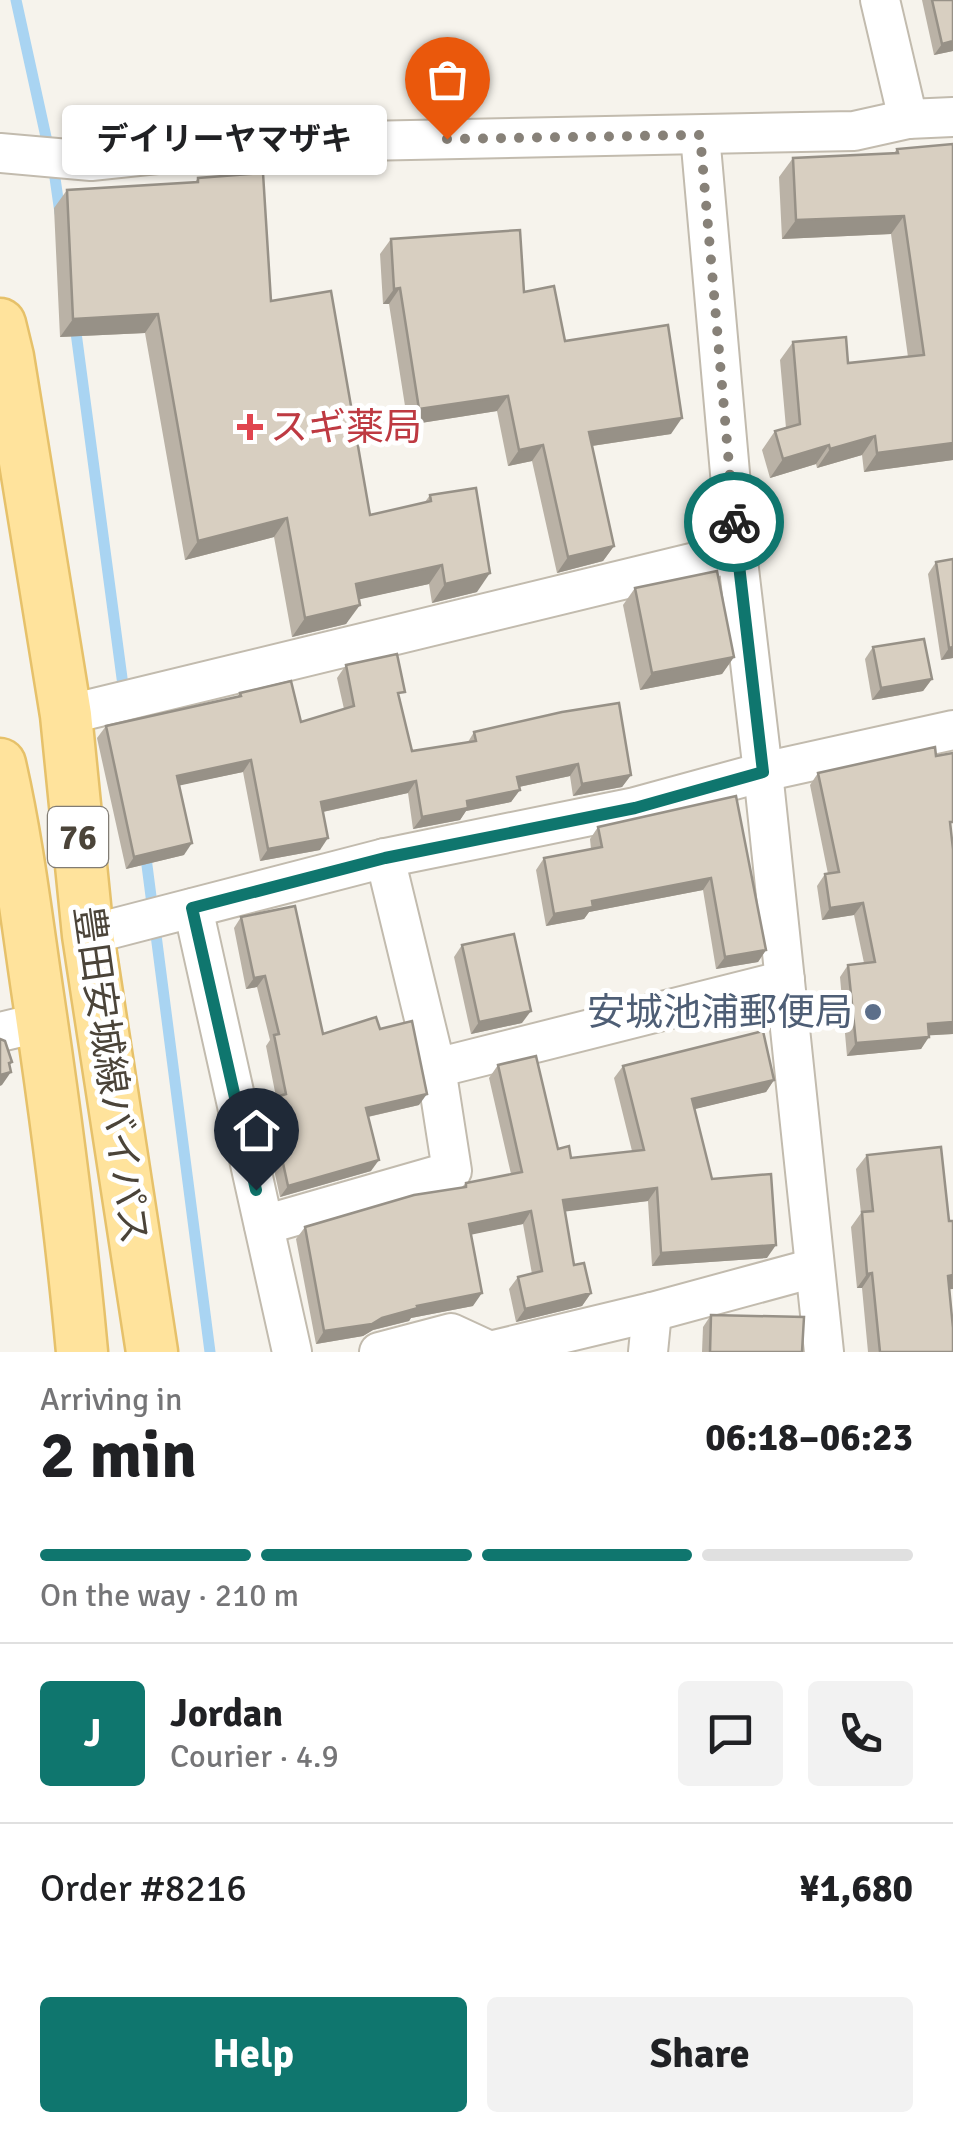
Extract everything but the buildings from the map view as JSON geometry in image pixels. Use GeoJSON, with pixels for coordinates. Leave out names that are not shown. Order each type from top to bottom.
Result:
{"type":"FeatureCollection","features":[{"type":"Feature","properties":{"kind":"main road","name":"豊田安城線バイパス"},"geometry":{"type":"LineString","coordinates":[[0,324],[66,715],[88,935],[152,1352]]}},
{"type":"Feature","properties":{"kind":"main road","name":"豊田安城線バイパス"},"geometry":{"type":"LineString","coordinates":[[0,764],[21,1027],[74,1271],[82,1352]]}},
{"type":"Feature","properties":{"kind":"street"},"geometry":{"type":"LineString","coordinates":[[880,0],[908,119]]}},
{"type":"Feature","properties":{"kind":"street"},"geometry":{"type":"LineString","coordinates":[[0,152],[91,161],[262,143],[854,131],[908,119],[953,117]]}},
{"type":"Feature","properties":{"kind":"street"},"geometry":{"type":"LineString","coordinates":[[700,135],[737,552],[824,1352]]}},
{"type":"Feature","properties":{"kind":"street"},"geometry":{"type":"LineString","coordinates":[[66,715],[737,552]]}},
{"type":"Feature","properties":{"kind":"street"},"geometry":{"type":"LineString","coordinates":[[88,935],[385,858],[635,808],[763,772],[953,730]]}},
{"type":"Feature","properties":{"kind":"street"},"geometry":{"type":"LineString","coordinates":[[264,1225],[452,1171],[436,1068],[385,858]]}},
{"type":"Feature","properties":{"kind":"street"},"geometry":{"type":"LineString","coordinates":[[192,908],[292,1352]]}},
{"type":"Feature","properties":{"kind":"street"},"geometry":{"type":"LineString","coordinates":[[436,1068],[785,980]]}},
{"type":"Feature","properties":{"kind":"street"},"geometry":{"type":"LineString","coordinates":[[379,1352],[451,1333],[490,1352],[814,1268]]}},
{"type":"Feature","properties":{"kind":"street"},"geometry":{"type":"LineString","coordinates":[[648,1352],[652,1312]]}},
{"type":"Feature","properties":{"kind":"waterway"},"geometry":{"type":"LineString","coordinates":[[16,0],[60,213]]}},
{"type":"Feature","properties":{"kind":"waterway"},"geometry":{"type":"LineString","coordinates":[[75,325],[124,693]]}},
{"type":"Feature","properties":{"kind":"waterway"},"geometry":{"type":"LineString","coordinates":[[145,850],[210,1352]]}},
{"type":"Feature","properties":{"kind":"way so far"},"geometry":{"type":"LineString","coordinates":[[447,139],[700,135],[734,522]]}},
{"type":"Feature","properties":{"kind":"place","name":"デイリーヤマザキ"},"geometry":{"type":"Point","coordinates":[447,139]}},
{"type":"Feature","properties":{"kind":"place","name":"スギ薬局"},"geometry":{"type":"Point","coordinates":[250,427]}},
{"type":"Feature","properties":{"kind":"place","name":"安城池浦郵便局"},"geometry":{"type":"Point","coordinates":[873,1012]}},
{"type":"Feature","properties":{"kind":"route"},"geometry":{"type":"LineString","coordinates":[[256,1190],[192,908],[385,858],[635,808],[763,772],[734,522]]}}]}
